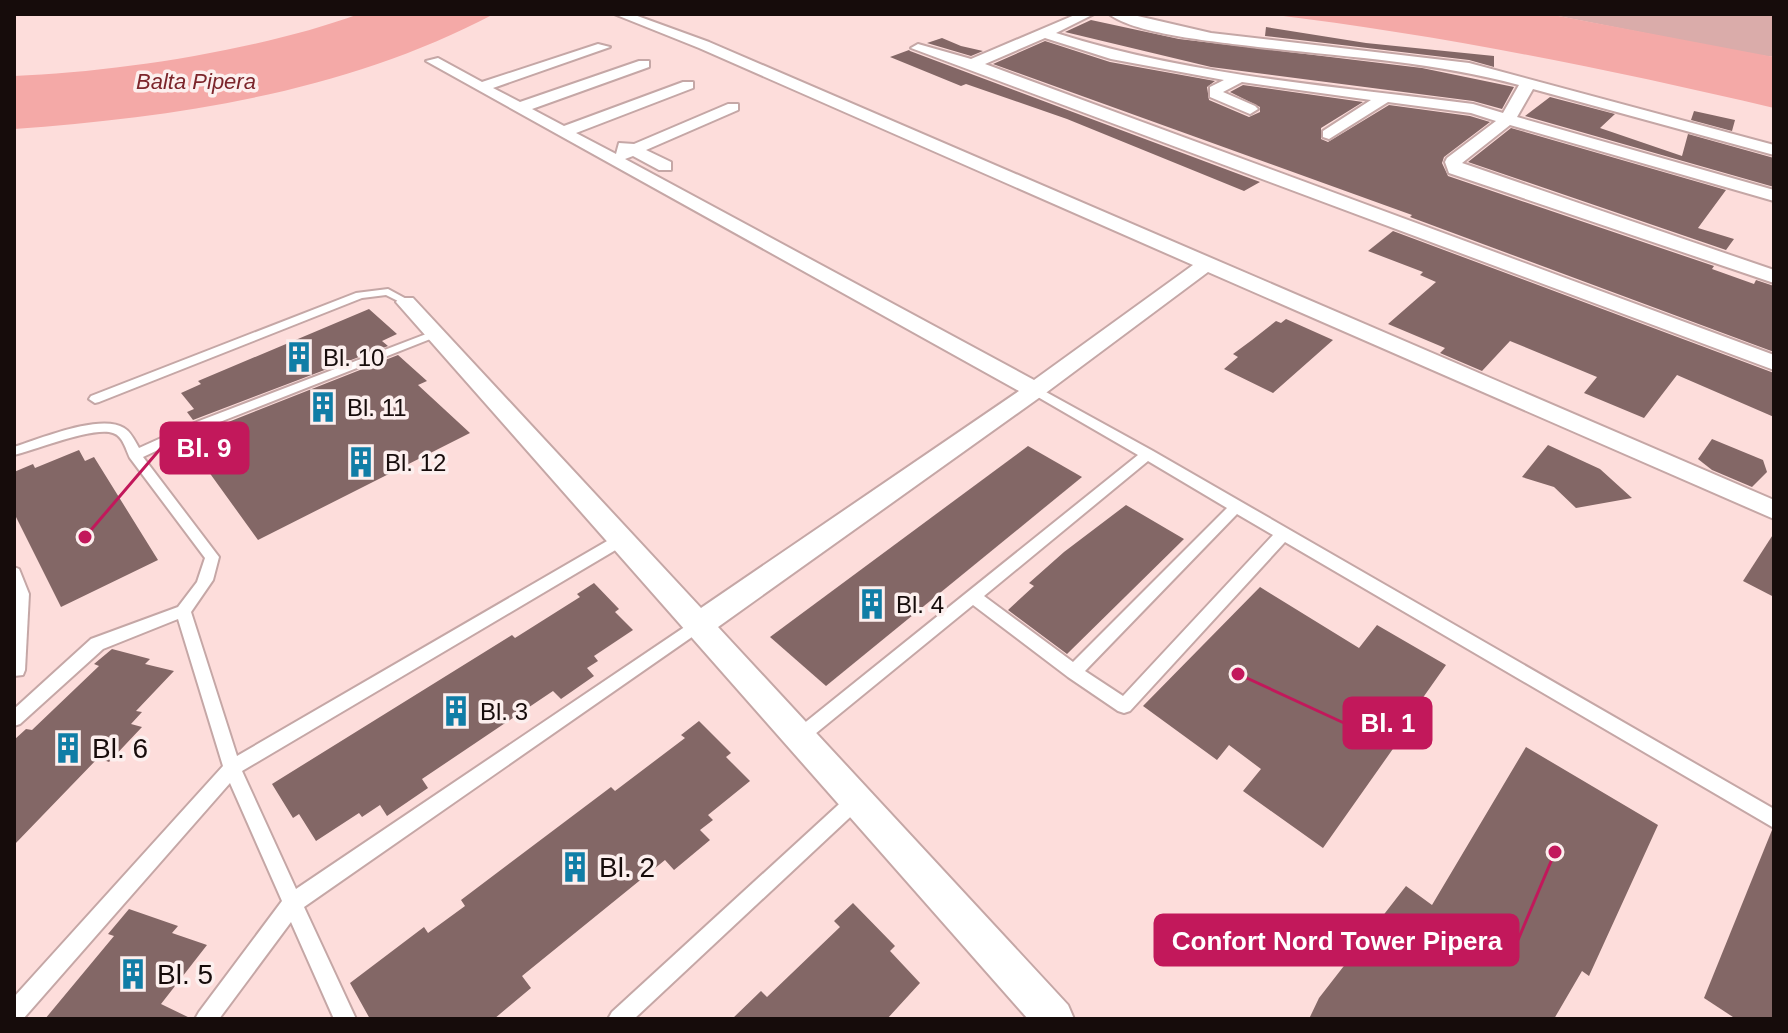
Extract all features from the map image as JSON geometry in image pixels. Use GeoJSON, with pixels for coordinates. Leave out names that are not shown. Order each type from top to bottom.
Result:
{"type":"FeatureCollection","features":[{"type":"Feature","properties":{"kind":"street"},"geometry":{"type":"LineString","coordinates":[[620,14],[704,45],[1774,510]]}},
{"type":"Feature","properties":{"kind":"street"},"geometry":{"type":"LineString","coordinates":[[972,64],[1088,14]]}},
{"type":"Feature","properties":{"kind":"street"},"geometry":{"type":"LineString","coordinates":[[1115,14],[1187,34],[1469,67],[1774,150]]}},
{"type":"Feature","properties":{"kind":"street"},"geometry":{"type":"LineString","coordinates":[[1044,33],[1145,63],[1473,109],[1774,196]]}},
{"type":"Feature","properties":{"kind":"street"},"geometry":{"type":"LineString","coordinates":[[489,85],[603,47]]}},
{"type":"Feature","properties":{"kind":"street"},"geometry":{"type":"LineString","coordinates":[[918,48],[972,64],[1774,363]]}},
{"type":"Feature","properties":{"kind":"street"},"geometry":{"type":"LineString","coordinates":[[433,61],[527,105],[582,125],[665,166]]}},
{"type":"Feature","properties":{"kind":"street"},"geometry":{"type":"LineString","coordinates":[[527,105],[644,64]]}},
{"type":"Feature","properties":{"kind":"street"},"geometry":{"type":"LineString","coordinates":[[1239,78],[1215,90],[1215,94],[1250,109]]}},
{"type":"Feature","properties":{"kind":"street"},"geometry":{"type":"LineString","coordinates":[[1528,81],[1523,99],[1508,119],[1453,162],[1455,169],[1774,277]]}},
{"type":"Feature","properties":{"kind":"street"},"geometry":{"type":"LineString","coordinates":[[564,132],[688,85]]}},
{"type":"Feature","properties":{"kind":"street"},"geometry":{"type":"LineString","coordinates":[[1329,134],[1386,97]]}},
{"type":"Feature","properties":{"kind":"street"},"geometry":{"type":"LineString","coordinates":[[527,105],[564,132],[1035,390]]}},
{"type":"Feature","properties":{"kind":"street"},"geometry":{"type":"LineString","coordinates":[[613,159],[733,107]]}},
{"type":"Feature","properties":{"kind":"street"},"geometry":{"type":"LineString","coordinates":[[697,626],[1035,390],[1208,263]]}},
{"type":"Feature","properties":{"kind":"street"},"geometry":{"type":"LineString","coordinates":[[406,302],[1054,1019]]}},
{"type":"Feature","properties":{"kind":"lane"},"geometry":{"type":"LineString","coordinates":[[95,399],[360,295],[388,292],[406,302]]}},
{"type":"Feature","properties":{"kind":"lane"},"geometry":{"type":"LineString","coordinates":[[135,455],[203,424],[434,334]]}},
{"type":"Feature","properties":{"kind":"lane"},"geometry":{"type":"LineString","coordinates":[[1035,390],[1774,819]]}},
{"type":"Feature","properties":{"kind":"lane"},"geometry":{"type":"LineString","coordinates":[[14,451],[96,429],[115,428],[124,435],[135,455],[212,557],[211,571],[201,590],[183,611],[97,644],[14,719]]}},
{"type":"Feature","properties":{"kind":"lane"},"geometry":{"type":"LineString","coordinates":[[798,738],[1148,454]]}},
{"type":"Feature","properties":{"kind":"lane"},"geometry":{"type":"LineString","coordinates":[[1074,672],[1237,506]]}},
{"type":"Feature","properties":{"kind":"lane"},"geometry":{"type":"LineString","coordinates":[[974,597],[1124,706],[1284,533]]}},
{"type":"Feature","properties":{"kind":"lane"},"geometry":{"type":"LineString","coordinates":[[14,1013],[232,768],[619,541]]}},
{"type":"Feature","properties":{"kind":"lane"},"geometry":{"type":"LineString","coordinates":[[14,573],[21,594],[17,670]]}},
{"type":"Feature","properties":{"kind":"lane"},"geometry":{"type":"LineString","coordinates":[[183,611],[232,768],[345,1019]]}},
{"type":"Feature","properties":{"kind":"lane"},"geometry":{"type":"LineString","coordinates":[[206,1019],[293,903],[697,626]]}},
{"type":"Feature","properties":{"kind":"lane"},"geometry":{"type":"LineString","coordinates":[[619,1019],[855,801]]}},
{"type":"Feature","properties":{"kind":"shaded area"},"geometry":{"type":"Polygon","coordinates":[[[1548,14],[1774,14],[1774,57],[1751,54],[1548,14]]]}},
{"type":"Feature","properties":{"kind":"water","name":"Balta Pipera"},"geometry":{"type":"Polygon","coordinates":[[[359,14],[494,14],[438,41],[321,82],[199,108],[14,129],[14,76],[98,70],[189,57],[278,38],[359,14]]]}},
{"type":"Feature","properties":{"kind":"water"},"geometry":{"type":"Polygon","coordinates":[[[1267,14],[1548,14],[1774,57],[1774,108],[1522,54],[1267,14]]]}},
{"type":"Feature","properties":{"kind":"building"},"geometry":{"type":"Polygon","coordinates":[[[1091,20],[1179,39],[1422,68],[1514,87],[1502,109],[1473,101],[1211,67],[1065,32],[1091,20]]]}},
{"type":"Feature","properties":{"kind":"building"},"geometry":{"type":"Polygon","coordinates":[[[1266,27],[1366,43],[1494,56],[1494,67],[1469,60],[1265,36],[1266,27]]]}},
{"type":"Feature","properties":{"kind":"building"},"geometry":{"type":"Polygon","coordinates":[[[942,38],[983,51],[971,56],[927,43],[942,38]]]}},
{"type":"Feature","properties":{"kind":"building"},"geometry":{"type":"Polygon","coordinates":[[[1045,41],[1110,62],[1215,81],[1207,87],[1209,100],[1249,117],[1260,112],[1260,107],[1230,92],[1243,85],[1363,102],[1321,128],[1321,139],[1328,142],[1389,105],[1470,116],[1490,122],[1444,157],[1442,163],[1448,176],[1714,266],[1712,269],[1754,284],[1756,280],[1774,286],[1774,352],[1410,217],[1412,215],[993,64],[1045,41]]]}},
{"type":"Feature","properties":{"kind":"building"},"geometry":{"type":"Polygon","coordinates":[[[909,50],[1260,182],[1244,191],[1067,119],[966,84],[961,86],[890,57],[909,50]]]}},
{"type":"Feature","properties":{"kind":"building"},"geometry":{"type":"Polygon","coordinates":[[[1550,97],[1615,114],[1600,128],[1682,156],[1688,134],[1774,158],[1774,187],[1525,116],[1550,97]]]}},
{"type":"Feature","properties":{"kind":"building"},"geometry":{"type":"Polygon","coordinates":[[[1694,111],[1735,120],[1732,131],[1691,120],[1694,111]]]}},
{"type":"Feature","properties":{"kind":"building"},"geometry":{"type":"Polygon","coordinates":[[[1511,128],[1726,190],[1698,228],[1734,239],[1726,250],[1468,162],[1511,128]]]}},
{"type":"Feature","properties":{"kind":"building"},"geometry":{"type":"Polygon","coordinates":[[[1393,231],[1774,373],[1774,417],[1677,375],[1644,418],[1584,393],[1597,377],[1510,341],[1482,371],[1440,353],[1445,348],[1388,324],[1436,282],[1420,275],[1423,272],[1368,251],[1393,231]]]}},
{"type":"Feature","properties":{"kind":"building","name":"Bl. 10"},"geometry":{"type":"Polygon","coordinates":[[[369,309],[397,334],[382,341],[388,346],[193,420],[187,412],[194,409],[181,393],[201,384],[198,381],[369,309]]]}},
{"type":"Feature","properties":{"kind":"building"},"geometry":{"type":"Polygon","coordinates":[[[1286,319],[1333,340],[1273,393],[1224,369],[1238,357],[1233,354],[1276,321],[1281,323],[1286,319]]]}},
{"type":"Feature","properties":{"kind":"building"},"geometry":{"type":"Polygon","coordinates":[[[398,355],[427,381],[418,385],[470,433],[258,540],[206,468],[214,465],[200,447],[210,442],[203,432],[398,355]]]}},
{"type":"Feature","properties":{"kind":"building"},"geometry":{"type":"Polygon","coordinates":[[[1712,439],[1763,460],[1767,472],[1752,487],[1712,470],[1698,459],[1712,439]]]}},
{"type":"Feature","properties":{"kind":"building"},"geometry":{"type":"Polygon","coordinates":[[[1548,445],[1600,469],[1632,498],[1576,508],[1554,487],[1522,477],[1548,445]]]}},
{"type":"Feature","properties":{"kind":"building"},"geometry":{"type":"Polygon","coordinates":[[[1028,446],[1082,477],[826,686],[770,637],[1028,446]]]}},
{"type":"Feature","properties":{"kind":"building"},"geometry":{"type":"Polygon","coordinates":[[[79,450],[85,461],[94,457],[158,560],[61,607],[14,513],[14,472],[33,464],[35,468],[79,450]]]}},
{"type":"Feature","properties":{"kind":"building"},"geometry":{"type":"Polygon","coordinates":[[[1126,505],[1184,539],[1067,654],[1008,610],[1034,586],[1029,583],[1126,505]]]}},
{"type":"Feature","properties":{"kind":"building"},"geometry":{"type":"Polygon","coordinates":[[[1774,533],[1774,597],[1743,581],[1774,533]]]}},
{"type":"Feature","properties":{"kind":"building","name":"Bl. 3"},"geometry":{"type":"Polygon","coordinates":[[[594,583],[619,609],[615,612],[633,630],[594,656],[598,661],[587,668],[594,676],[561,699],[553,691],[422,779],[428,788],[387,816],[380,805],[362,817],[359,813],[316,841],[299,814],[293,818],[272,784],[512,635],[515,638],[580,597],[577,594],[594,583]]]}},
{"type":"Feature","properties":{"kind":"building"},"geometry":{"type":"Polygon","coordinates":[[[1260,587],[1359,648],[1377,625],[1446,665],[1422,699],[1426,702],[1323,848],[1243,791],[1261,769],[1229,745],[1217,760],[1143,706],[1260,587]]]}},
{"type":"Feature","properties":{"kind":"building","name":"Bl. 6"},"geometry":{"type":"Polygon","coordinates":[[[112,649],[150,659],[145,664],[174,671],[136,711],[142,712],[131,724],[142,727],[109,762],[98,758],[14,845],[14,740],[26,729],[32,730],[99,666],[94,664],[112,649]]]}},
{"type":"Feature","properties":{"kind":"building","name":"Bl. 2"},"geometry":{"type":"Polygon","coordinates":[[[699,721],[731,753],[726,757],[750,781],[708,815],[713,820],[700,830],[710,840],[674,870],[665,860],[522,976],[531,988],[494,1019],[370,1019],[350,983],[424,927],[428,933],[465,906],[461,900],[611,787],[615,791],[685,738],[681,735],[699,721]]]}},
{"type":"Feature","properties":{"kind":"building"},"geometry":{"type":"Polygon","coordinates":[[[1526,747],[1658,825],[1589,976],[1582,971],[1554,1019],[1309,1019],[1319,998],[1406,886],[1432,905],[1526,747]]]}},
{"type":"Feature","properties":{"kind":"building"},"geometry":{"type":"Polygon","coordinates":[[[1772,830],[1774,1019],[1736,1019],[1704,998],[1772,830]]]}},
{"type":"Feature","properties":{"kind":"building"},"geometry":{"type":"Polygon","coordinates":[[[853,903],[895,946],[890,951],[920,983],[887,1019],[732,1019],[761,991],[767,997],[840,927],[834,921],[853,903]]]}},
{"type":"Feature","properties":{"kind":"building","name":"Bl. 5"},"geometry":{"type":"Polygon","coordinates":[[[129,909],[178,926],[172,933],[207,945],[161,1004],[192,1019],[45,1019],[114,936],[108,934],[129,909]]]}},
{"type":"Feature","properties":{"kind":"place","name":"Bl. 10"},"geometry":{"type":"Point","coordinates":[299,357]}},
{"type":"Feature","properties":{"kind":"place","name":"Bl. 11"},"geometry":{"type":"Point","coordinates":[323,407]}},
{"type":"Feature","properties":{"kind":"place","name":"Bl. 12"},"geometry":{"type":"Point","coordinates":[361,462]}},
{"type":"Feature","properties":{"kind":"place","name":"Bl. 9"},"geometry":{"type":"Point","coordinates":[85,537]}},
{"type":"Feature","properties":{"kind":"place","name":"Bl. 4"},"geometry":{"type":"Point","coordinates":[872,604]}},
{"type":"Feature","properties":{"kind":"place","name":"Bl. 1"},"geometry":{"type":"Point","coordinates":[1238,674]}},
{"type":"Feature","properties":{"kind":"place","name":"Bl. 3"},"geometry":{"type":"Point","coordinates":[456,711]}},
{"type":"Feature","properties":{"kind":"place","name":"Bl. 6"},"geometry":{"type":"Point","coordinates":[68,748]}},
{"type":"Feature","properties":{"kind":"place","name":"Confort Nord Tower Pipera"},"geometry":{"type":"Point","coordinates":[1555,852]}},
{"type":"Feature","properties":{"kind":"place","name":"Bl. 2"},"geometry":{"type":"Point","coordinates":[575,867]}},
{"type":"Feature","properties":{"kind":"place","name":"Bl. 5"},"geometry":{"type":"Point","coordinates":[133,974]}}]}
